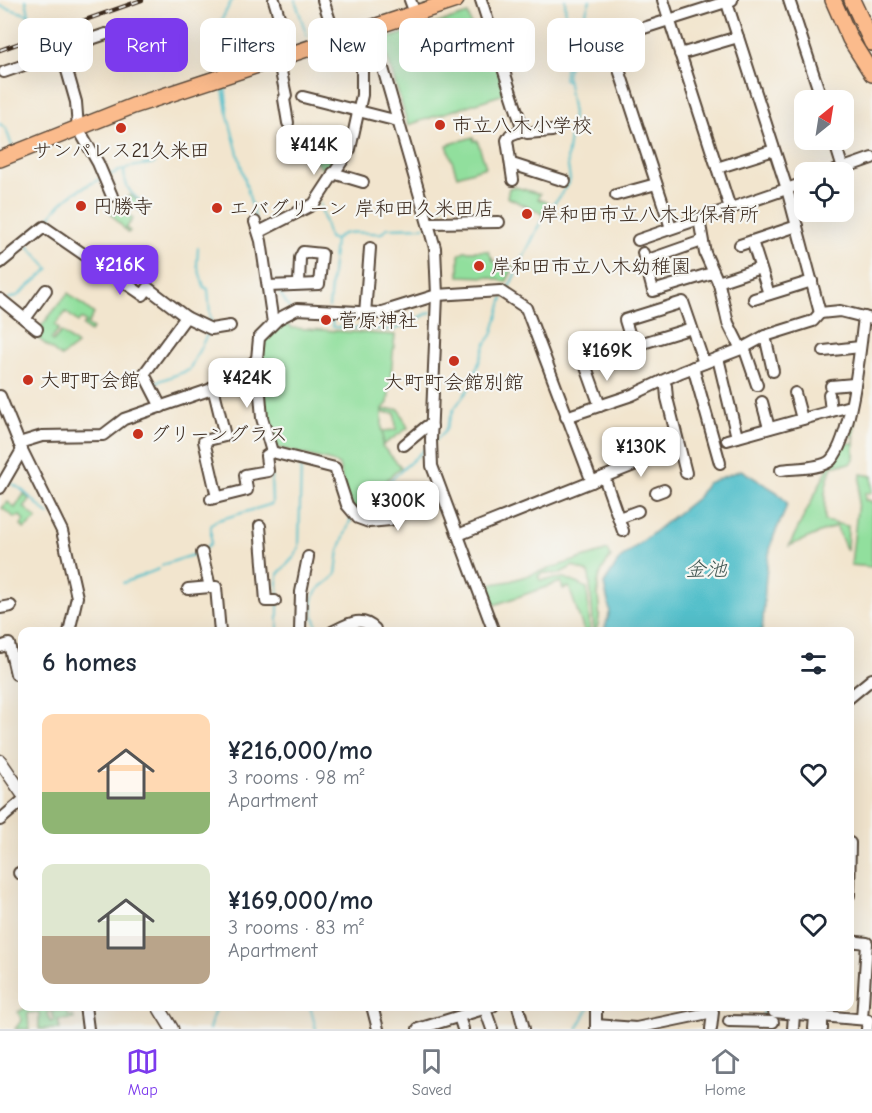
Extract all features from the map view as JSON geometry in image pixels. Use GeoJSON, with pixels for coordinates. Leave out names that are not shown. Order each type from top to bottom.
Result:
{"type":"FeatureCollection","features":[{"type":"Feature","properties":{"kind":"main road"},"geometry":{"type":"LineString","coordinates":[[387,19],[412,7],[456,0]]}},
{"type":"Feature","properties":{"kind":"main road"},"geometry":{"type":"LineString","coordinates":[[848,1],[872,26]]}},
{"type":"Feature","properties":{"kind":"main road"},"geometry":{"type":"LineString","coordinates":[[848,1],[872,43]]}},
{"type":"Feature","properties":{"kind":"main road"},"geometry":{"type":"LineString","coordinates":[[848,1],[872,60]]}},
{"type":"Feature","properties":{"kind":"main road"},"geometry":{"type":"LineString","coordinates":[[848,1],[850,39],[872,74]]}},
{"type":"Feature","properties":{"kind":"main road"},"geometry":{"type":"LineString","coordinates":[[0,159],[133,106],[234,72]]}},
{"type":"Feature","properties":{"kind":"street"},"geometry":{"type":"LineString","coordinates":[[274,0],[277,18]]}},
{"type":"Feature","properties":{"kind":"street"},"geometry":{"type":"LineString","coordinates":[[323,0],[329,18]]}},
{"type":"Feature","properties":{"kind":"street"},"geometry":{"type":"LineString","coordinates":[[481,0],[523,130],[527,134],[552,131]]}},
{"type":"Feature","properties":{"kind":"street"},"geometry":{"type":"LineString","coordinates":[[663,0],[730,208]]}},
{"type":"Feature","properties":{"kind":"street"},"geometry":{"type":"LineString","coordinates":[[789,0],[819,90]]}},
{"type":"Feature","properties":{"kind":"street"},"geometry":{"type":"LineString","coordinates":[[671,228],[609,39],[728,1],[787,189],[820,313]]}},
{"type":"Feature","properties":{"kind":"street"},"geometry":{"type":"LineString","coordinates":[[680,54],[738,37]]}},
{"type":"Feature","properties":{"kind":"street"},"geometry":{"type":"LineString","coordinates":[[4,72],[18,63]]}},
{"type":"Feature","properties":{"kind":"street"},"geometry":{"type":"LineString","coordinates":[[68,72],[76,102],[78,128],[100,162],[112,192]]}},
{"type":"Feature","properties":{"kind":"street"},"geometry":{"type":"LineString","coordinates":[[285,72],[286,96],[284,99],[288,123]]}},
{"type":"Feature","properties":{"kind":"street"},"geometry":{"type":"LineString","coordinates":[[273,323],[257,227],[314,204],[350,149],[360,110],[362,72]]}},
{"type":"Feature","properties":{"kind":"street"},"geometry":{"type":"LineString","coordinates":[[380,72],[398,121],[435,248],[437,295],[432,466],[492,627]]}},
{"type":"Feature","properties":{"kind":"street"},"geometry":{"type":"LineString","coordinates":[[303,97],[398,121]]}},
{"type":"Feature","properties":{"kind":"street"},"geometry":{"type":"LineString","coordinates":[[513,180],[507,140],[510,135],[523,130]]}},
{"type":"Feature","properties":{"kind":"street"},"geometry":{"type":"LineString","coordinates":[[717,168],[774,150]]}},
{"type":"Feature","properties":{"kind":"street"},"geometry":{"type":"LineString","coordinates":[[854,164],[872,158]]}},
{"type":"Feature","properties":{"kind":"street"},"geometry":{"type":"LineString","coordinates":[[512,164],[565,181]]}},
{"type":"Feature","properties":{"kind":"street"},"geometry":{"type":"LineString","coordinates":[[333,172],[363,182]]}},
{"type":"Feature","properties":{"kind":"street"},"geometry":{"type":"LineString","coordinates":[[616,195],[656,184]]}},
{"type":"Feature","properties":{"kind":"street"},"geometry":{"type":"LineString","coordinates":[[638,240],[794,187]]}},
{"type":"Feature","properties":{"kind":"street"},"geometry":{"type":"LineString","coordinates":[[429,223],[472,226],[492,219]]}},
{"type":"Feature","properties":{"kind":"street"},"geometry":{"type":"LineString","coordinates":[[699,219],[702,241],[728,323],[743,348],[757,385]]}},
{"type":"Feature","properties":{"kind":"street"},"geometry":{"type":"LineString","coordinates":[[740,245],[797,226]]}},
{"type":"Feature","properties":{"kind":"street"},"geometry":{"type":"LineString","coordinates":[[0,263],[44,227],[143,295],[148,288],[186,317],[211,329],[230,326]]}},
{"type":"Feature","properties":{"kind":"street"},"geometry":{"type":"LineString","coordinates":[[702,241],[644,257],[653,291],[760,268]]}},
{"type":"Feature","properties":{"kind":"street"},"geometry":{"type":"LineString","coordinates":[[752,241],[769,294]]}},
{"type":"Feature","properties":{"kind":"street"},"geometry":{"type":"LineString","coordinates":[[365,314],[370,248]]}},
{"type":"Feature","properties":{"kind":"street"},"geometry":{"type":"LineString","coordinates":[[754,299],[812,281]]}},
{"type":"Feature","properties":{"kind":"street"},"geometry":{"type":"LineString","coordinates":[[268,286],[299,283]]}},
{"type":"Feature","properties":{"kind":"street"},"geometry":{"type":"LineString","coordinates":[[25,319],[46,290]]}},
{"type":"Feature","properties":{"kind":"street"},"geometry":{"type":"LineString","coordinates":[[272,452],[262,418],[257,359],[259,338],[273,323],[297,309],[365,314],[386,312],[437,295],[500,291],[526,308],[592,482]]}},
{"type":"Feature","properties":{"kind":"street"},"geometry":{"type":"LineString","coordinates":[[1,300],[37,329]]}},
{"type":"Feature","properties":{"kind":"street"},"geometry":{"type":"LineString","coordinates":[[692,328],[633,346],[625,320],[683,302],[692,328],[704,363]]}},
{"type":"Feature","properties":{"kind":"street"},"geometry":{"type":"LineString","coordinates":[[567,417],[600,406],[649,383],[662,381],[743,348],[765,336],[813,321],[820,313],[840,311],[868,318],[860,347],[848,421],[831,460],[824,464],[781,470]]}},
{"type":"Feature","properties":{"kind":"street"},"geometry":{"type":"LineString","coordinates":[[161,407],[144,374],[170,345],[186,317]]}},
{"type":"Feature","properties":{"kind":"street"},"geometry":{"type":"LineString","coordinates":[[765,336],[773,371]]}},
{"type":"Feature","properties":{"kind":"street"},"geometry":{"type":"LineString","coordinates":[[824,351],[860,347]]}},
{"type":"Feature","properties":{"kind":"street"},"geometry":{"type":"LineString","coordinates":[[718,358],[722,398],[732,438],[850,406]]}},
{"type":"Feature","properties":{"kind":"street"},"geometry":{"type":"LineString","coordinates":[[4,483],[21,446],[42,436],[98,437],[124,419],[213,387],[257,359]]}},
{"type":"Feature","properties":{"kind":"street"},"geometry":{"type":"LineString","coordinates":[[586,367],[600,406]]}},
{"type":"Feature","properties":{"kind":"street"},"geometry":{"type":"LineString","coordinates":[[693,368],[720,463]]}},
{"type":"Feature","properties":{"kind":"street"},"geometry":{"type":"LineString","coordinates":[[662,381],[666,386],[678,426],[679,447],[687,460],[686,473]]}},
{"type":"Feature","properties":{"kind":"street"},"geometry":{"type":"LineString","coordinates":[[831,411],[830,390],[854,384]]}},
{"type":"Feature","properties":{"kind":"street"},"geometry":{"type":"LineString","coordinates":[[213,387],[225,436],[204,441],[214,498],[247,490],[245,476],[268,471],[266,456],[272,452],[335,468],[347,505],[354,514],[369,522],[390,520],[414,500],[440,489]]}},
{"type":"Feature","properties":{"kind":"street"},"geometry":{"type":"LineString","coordinates":[[795,393],[802,419]]}},
{"type":"Feature","properties":{"kind":"street"},"geometry":{"type":"LineString","coordinates":[[0,396],[66,543],[77,597],[70,627]]}},
{"type":"Feature","properties":{"kind":"street"},"geometry":{"type":"LineString","coordinates":[[762,402],[769,428]]}},
{"type":"Feature","properties":{"kind":"street"},"geometry":{"type":"LineString","coordinates":[[404,445],[427,426],[432,427]]}},
{"type":"Feature","properties":{"kind":"street"},"geometry":{"type":"LineString","coordinates":[[458,535],[679,447]]}},
{"type":"Feature","properties":{"kind":"street"},"geometry":{"type":"LineString","coordinates":[[604,477],[623,531]]}},
{"type":"Feature","properties":{"kind":"street"},"geometry":{"type":"LineString","coordinates":[[619,518],[638,511]]}},
{"type":"Feature","properties":{"kind":"street"},"geometry":{"type":"LineString","coordinates":[[261,526],[266,601],[275,601]]}},
{"type":"Feature","properties":{"kind":"street"},"geometry":{"type":"LineString","coordinates":[[202,553],[210,587]]}},
{"type":"Feature","properties":{"kind":"street"},"geometry":{"type":"LineString","coordinates":[[300,627],[301,592],[308,557]]}},
{"type":"Feature","properties":{"kind":"street"},"geometry":{"type":"LineString","coordinates":[[188,589],[216,586],[220,627]]}},
{"type":"Feature","properties":{"kind":"street"},"geometry":{"type":"LineString","coordinates":[[342,627],[355,621],[364,621],[372,627]]}},
{"type":"Feature","properties":{"kind":"street"},"geometry":{"type":"LineString","coordinates":[[0,647],[9,644],[16,674]]}},
{"type":"Feature","properties":{"kind":"street"},"geometry":{"type":"LineString","coordinates":[[854,694],[872,680]]}},
{"type":"Feature","properties":{"kind":"street"},"geometry":{"type":"LineString","coordinates":[[1,765],[18,788]]}},
{"type":"Feature","properties":{"kind":"street"},"geometry":{"type":"LineString","coordinates":[[0,820],[18,804]]}},
{"type":"Feature","properties":{"kind":"street"},"geometry":{"type":"LineString","coordinates":[[729,1022],[776,1015],[814,1013],[865,1024],[867,943],[854,942]]}},
{"type":"Feature","properties":{"kind":"street"},"geometry":{"type":"LineString","coordinates":[[86,1011],[88,1029]]}},
{"type":"Feature","properties":{"kind":"street"},"geometry":{"type":"LineString","coordinates":[[161,1011],[172,1029]]}},
{"type":"Feature","properties":{"kind":"street"},"geometry":{"type":"LineString","coordinates":[[373,1011],[378,1029]]}},
{"type":"Feature","properties":{"kind":"street"},"geometry":{"type":"LineString","coordinates":[[454,1011],[463,1029]]}},
{"type":"Feature","properties":{"kind":"street"},"geometry":{"type":"LineString","coordinates":[[420,1029],[477,1011]]}},
{"type":"Feature","properties":{"kind":"street"},"geometry":{"type":"LineString","coordinates":[[487,1011],[492,1029]]}},
{"type":"Feature","properties":{"kind":"street"},"geometry":{"type":"LineString","coordinates":[[519,1011],[524,1029]]}},
{"type":"Feature","properties":{"kind":"street"},"geometry":{"type":"LineString","coordinates":[[596,1011],[596,1027],[636,1028],[713,1012],[711,1029]]}},
{"type":"Feature","properties":{"kind":"street"},"geometry":{"type":"LineString","coordinates":[[814,1013],[814,1029]]}},
{"type":"Feature","properties":{"kind":"street"},"geometry":{"type":"LineString","coordinates":[[814,1013],[822,1029]]}},
{"type":"Feature","properties":{"kind":"street"},"geometry":{"type":"LineString","coordinates":[[793,1029],[794,1014]]}},
{"type":"Feature","properties":{"kind":"green space"},"geometry":{"type":"Polygon","coordinates":[[[468,14],[469,18],[455,18],[468,14]]]}},
{"type":"Feature","properties":{"kind":"green space"},"geometry":{"type":"Polygon","coordinates":[[[399,35],[399,72],[500,72],[507,93],[408,125],[387,56],[387,38],[399,35]]]}},
{"type":"Feature","properties":{"kind":"green space"},"geometry":{"type":"Polygon","coordinates":[[[325,131],[318,142],[337,158],[328,169],[324,166],[321,168],[303,144],[325,131]]]}},
{"type":"Feature","properties":{"kind":"green space"},"geometry":{"type":"Polygon","coordinates":[[[473,137],[474,141],[477,140],[486,167],[457,176],[447,145],[473,137]]]}},
{"type":"Feature","properties":{"kind":"green space"},"geometry":{"type":"Polygon","coordinates":[[[515,187],[540,194],[538,199],[549,203],[543,214],[507,197],[509,188],[515,187]]]}},
{"type":"Feature","properties":{"kind":"green space"},"geometry":{"type":"Polygon","coordinates":[[[130,195],[147,206],[143,213],[130,203],[124,211],[133,219],[126,228],[130,231],[128,233],[111,214],[130,195]]]}},
{"type":"Feature","properties":{"kind":"green space"},"geometry":{"type":"Polygon","coordinates":[[[464,251],[488,251],[494,262],[501,265],[504,262],[514,267],[506,282],[488,277],[459,276],[459,255],[464,251]]]}},
{"type":"Feature","properties":{"kind":"green space"},"geometry":{"type":"Polygon","coordinates":[[[68,293],[94,314],[87,325],[93,329],[90,332],[83,326],[86,322],[81,319],[78,322],[66,312],[55,325],[59,329],[51,339],[53,341],[61,332],[77,345],[61,357],[34,335],[68,293]]]}},
{"type":"Feature","properties":{"kind":"green space"},"geometry":{"type":"Polygon","coordinates":[[[281,322],[293,328],[395,335],[388,403],[382,410],[382,431],[396,430],[395,413],[383,413],[383,410],[399,409],[408,428],[383,445],[383,433],[382,446],[401,467],[354,509],[345,494],[339,465],[275,447],[261,377],[261,349],[269,332],[281,322]]]}},
{"type":"Feature","properties":{"kind":"green space"},"geometry":{"type":"Polygon","coordinates":[[[855,402],[854,459],[850,464],[833,465],[826,485],[825,499],[825,521],[848,526],[847,551],[836,526],[789,546],[829,466],[846,443],[854,443],[854,436],[846,435],[855,402]]]}},
{"type":"Feature","properties":{"kind":"green space"},"geometry":{"type":"Polygon","coordinates":[[[861,474],[872,476],[872,493],[865,493],[865,500],[872,501],[872,567],[851,565],[861,474]]]}},
{"type":"Feature","properties":{"kind":"green space"},"geometry":{"type":"Polygon","coordinates":[[[24,494],[30,500],[24,507],[37,519],[24,529],[21,525],[24,520],[20,516],[15,518],[2,508],[8,502],[15,508],[24,494]]]}},
{"type":"Feature","properties":{"kind":"green space"},"geometry":{"type":"Polygon","coordinates":[[[608,550],[611,557],[599,577],[597,627],[594,627],[589,573],[573,566],[559,574],[543,573],[538,576],[540,580],[565,578],[587,588],[590,627],[583,627],[569,587],[563,589],[561,582],[494,605],[486,585],[510,581],[608,550]]]}},
{"type":"Feature","properties":{"kind":"green space"},"geometry":{"type":"Polygon","coordinates":[[[20,1011],[52,1011],[67,1011],[68,1016],[73,1016],[74,1019],[58,1020],[60,1029],[39,1029],[39,1012],[28,1013],[29,1029],[15,1029],[22,1020],[18,1012],[20,1011]],[[52,1011],[48,1012],[50,1022],[54,1021],[52,1011]]]}},
{"type":"Feature","properties":{"kind":"water","name":"金池"},"geometry":{"type":"Polygon","coordinates":[[[741,470],[777,492],[787,503],[769,553],[762,627],[605,627],[610,611],[604,584],[619,560],[698,497],[707,483],[741,470]]]}},
{"type":"Feature","properties":{"kind":"waterway"},"geometry":{"type":"LineString","coordinates":[[26,0],[29,15]]}},
{"type":"Feature","properties":{"kind":"waterway"},"geometry":{"type":"LineString","coordinates":[[222,18],[232,0]]}},
{"type":"Feature","properties":{"kind":"waterway"},"geometry":{"type":"LineString","coordinates":[[295,0],[307,36]]}},
{"type":"Feature","properties":{"kind":"waterway"},"geometry":{"type":"LineString","coordinates":[[565,0],[567,54],[564,79],[567,80]]}},
{"type":"Feature","properties":{"kind":"waterway"},"geometry":{"type":"LineString","coordinates":[[507,291],[547,209],[559,198],[570,180],[567,159],[573,114],[567,77],[570,58],[590,0]]}},
{"type":"Feature","properties":{"kind":"waterway"},"geometry":{"type":"LineString","coordinates":[[0,6],[34,18]]}},
{"type":"Feature","properties":{"kind":"waterway"},"geometry":{"type":"LineString","coordinates":[[225,82],[228,116],[255,218]]}},
{"type":"Feature","properties":{"kind":"waterway"},"geometry":{"type":"LineString","coordinates":[[222,83],[227,113]]}},
{"type":"Feature","properties":{"kind":"waterway"},"geometry":{"type":"LineString","coordinates":[[0,124],[6,129],[13,149]]}},
{"type":"Feature","properties":{"kind":"waterway"},"geometry":{"type":"LineString","coordinates":[[107,176],[130,167],[155,163]]}},
{"type":"Feature","properties":{"kind":"waterway"},"geometry":{"type":"LineString","coordinates":[[124,169],[127,187],[138,199],[149,206]]}},
{"type":"Feature","properties":{"kind":"waterway"},"geometry":{"type":"LineString","coordinates":[[47,226],[50,217],[62,203],[77,191],[102,178]]}},
{"type":"Feature","properties":{"kind":"waterway"},"geometry":{"type":"LineString","coordinates":[[320,204],[329,238],[335,240]]}},
{"type":"Feature","properties":{"kind":"waterway"},"geometry":{"type":"LineString","coordinates":[[432,213],[443,206]]}},
{"type":"Feature","properties":{"kind":"waterway"},"geometry":{"type":"LineString","coordinates":[[329,307],[335,240],[339,236],[350,233],[382,233],[387,228],[424,227]]}},
{"type":"Feature","properties":{"kind":"waterway"},"geometry":{"type":"LineString","coordinates":[[8,299],[17,296],[49,269],[27,245]]}},
{"type":"Feature","properties":{"kind":"waterway"},"geometry":{"type":"LineString","coordinates":[[198,248],[197,264],[204,287],[208,289],[211,326]]}},
{"type":"Feature","properties":{"kind":"waterway"},"geometry":{"type":"LineString","coordinates":[[278,290],[289,308]]}},
{"type":"Feature","properties":{"kind":"waterway"},"geometry":{"type":"LineString","coordinates":[[436,440],[445,431],[454,409],[470,387],[486,343],[492,335],[503,298]]}},
{"type":"Feature","properties":{"kind":"waterway"},"geometry":{"type":"LineString","coordinates":[[332,321],[333,327],[394,330],[431,312]]}},
{"type":"Feature","properties":{"kind":"waterway"},"geometry":{"type":"LineString","coordinates":[[306,315],[323,316],[332,321],[331,315]]}},
{"type":"Feature","properties":{"kind":"waterway"},"geometry":{"type":"LineString","coordinates":[[154,383],[189,370],[209,331]]}},
{"type":"Feature","properties":{"kind":"waterway"},"geometry":{"type":"LineString","coordinates":[[356,512],[427,447]]}},
{"type":"Feature","properties":{"kind":"waterway"},"geometry":{"type":"LineString","coordinates":[[278,599],[278,574],[295,556],[299,547],[301,462]]}},
{"type":"Feature","properties":{"kind":"waterway"},"geometry":{"type":"LineString","coordinates":[[204,550],[211,543],[211,526],[215,521],[272,504],[271,475]]}},
{"type":"Feature","properties":{"kind":"waterway"},"geometry":{"type":"LineString","coordinates":[[7,481],[21,489],[49,515]]}},
{"type":"Feature","properties":{"kind":"waterway"},"geometry":{"type":"LineString","coordinates":[[318,627],[312,605],[313,600],[318,590],[336,574],[339,550],[352,516]]}},
{"type":"Feature","properties":{"kind":"waterway"},"geometry":{"type":"LineString","coordinates":[[162,565],[199,553]]}},
{"type":"Feature","properties":{"kind":"waterway"},"geometry":{"type":"LineString","coordinates":[[123,583],[159,569]]}},
{"type":"Feature","properties":{"kind":"waterway"},"geometry":{"type":"LineString","coordinates":[[278,604],[278,627]]}},
{"type":"Feature","properties":{"kind":"waterway"},"geometry":{"type":"LineString","coordinates":[[209,1029],[214,1011]]}},
{"type":"Feature","properties":{"kind":"waterway"},"geometry":{"type":"LineString","coordinates":[[311,1011],[316,1029]]}},
{"type":"Feature","properties":{"kind":"waterway"},"geometry":{"type":"LineString","coordinates":[[577,1029],[587,1011]]}},
{"type":"Feature","properties":{"kind":"waterway"},"geometry":{"type":"LineString","coordinates":[[763,1011],[763,1018]]}},
{"type":"Feature","properties":{"kind":"railway"},"geometry":{"type":"LineString","coordinates":[[0,50],[142,0]]}},
{"type":"Feature","properties":{"kind":"place","name":"市立八木小学校"},"geometry":{"type":"Point","coordinates":[440,125]}},
{"type":"Feature","properties":{"kind":"place","name":"サンパレス21久米田"},"geometry":{"type":"Point","coordinates":[121,128]}},
{"type":"Feature","properties":{"kind":"place","name":"円勝寺"},"geometry":{"type":"Point","coordinates":[81,206]}},
{"type":"Feature","properties":{"kind":"place","name":"エバグリーン 岸和田久米田店"},"geometry":{"type":"Point","coordinates":[217,208]}},
{"type":"Feature","properties":{"kind":"place","name":"岸和田市立八木北保育所"},"geometry":{"type":"Point","coordinates":[527,214]}},
{"type":"Feature","properties":{"kind":"place","name":"岸和田市立八木幼稚園"},"geometry":{"type":"Point","coordinates":[479,266]}},
{"type":"Feature","properties":{"kind":"place","name":"菅原神社"},"geometry":{"type":"Point","coordinates":[326,320]}},
{"type":"Feature","properties":{"kind":"place","name":"大町町会館別館"},"geometry":{"type":"Point","coordinates":[454,361]}},
{"type":"Feature","properties":{"kind":"place","name":"大町町会館"},"geometry":{"type":"Point","coordinates":[28,380]}},
{"type":"Feature","properties":{"kind":"place","name":"グリーングラス"},"geometry":{"type":"Point","coordinates":[138,434]}}]}
